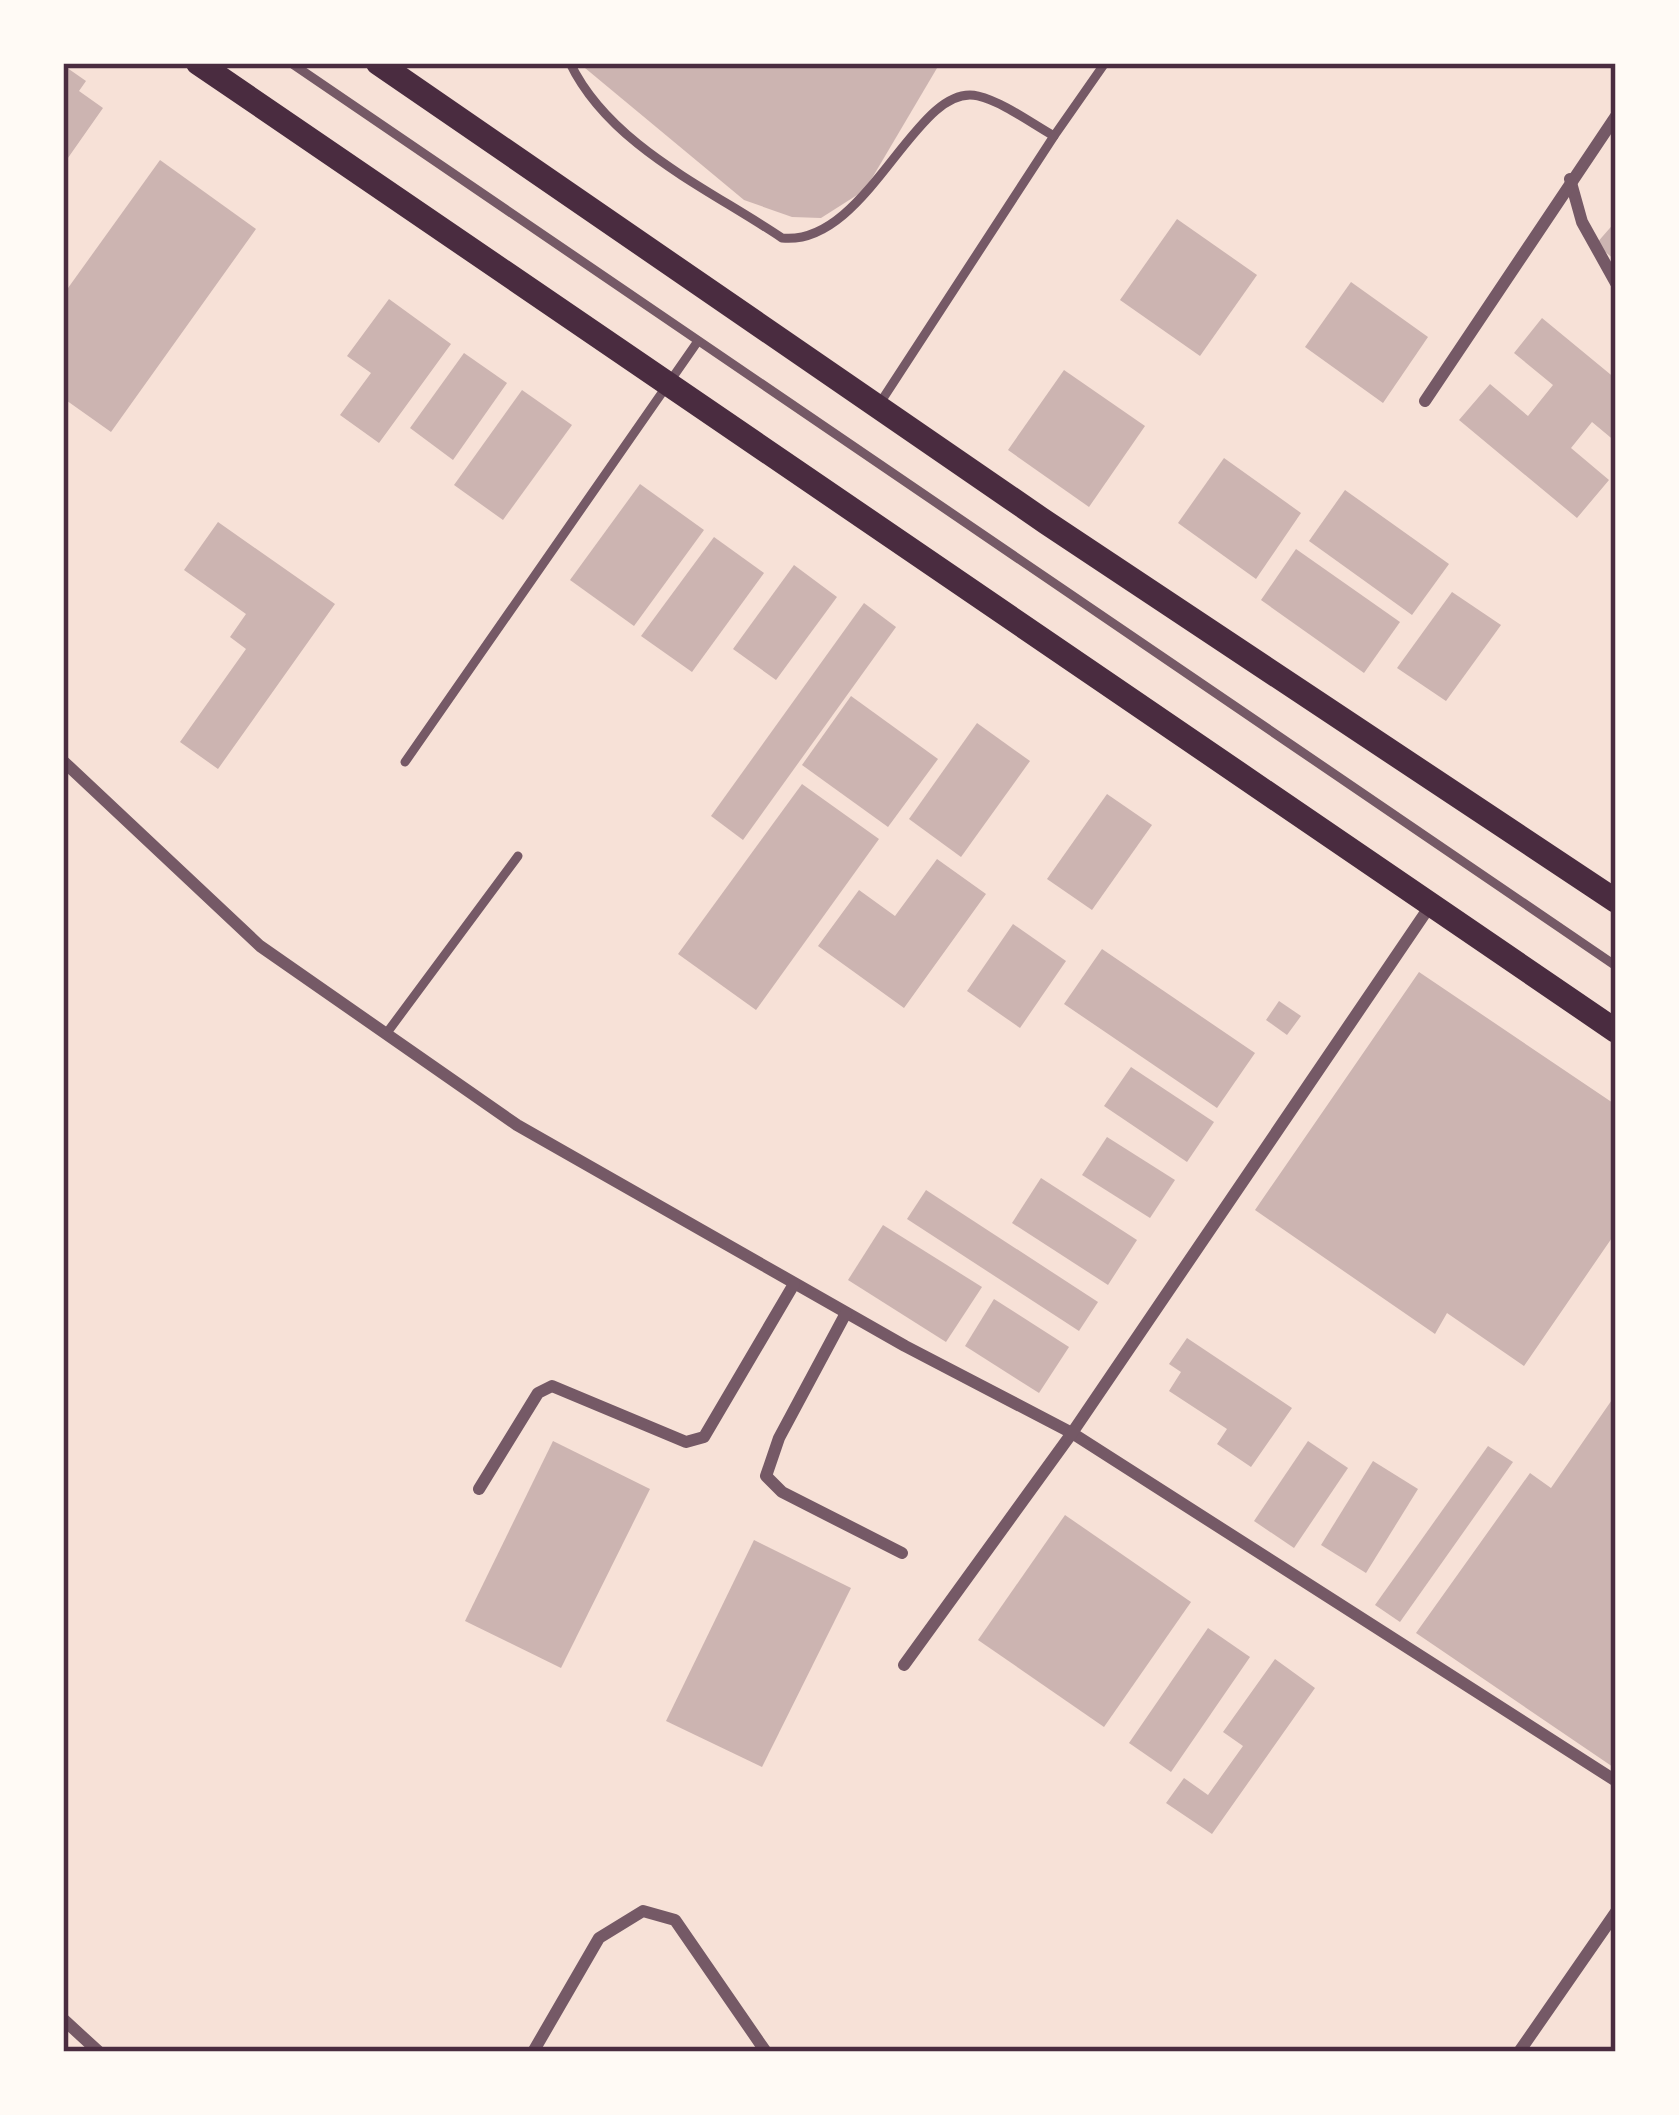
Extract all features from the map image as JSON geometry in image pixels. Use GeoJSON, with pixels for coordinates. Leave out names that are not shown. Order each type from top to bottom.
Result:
{"type":"FeatureCollection","features":[{"type":"Feature","properties":{"kind":"main road"},"geometry":{"type":"LineString","coordinates":[[198,63],[666,387],[1616,1031]]}},
{"type":"Feature","properties":{"kind":"main road"},"geometry":{"type":"LineString","coordinates":[[378,63],[1616,901]]}},
{"type":"Feature","properties":{"kind":"street"},"geometry":{"type":"LineString","coordinates":[[1425,400],[1616,116]]}},
{"type":"Feature","properties":{"kind":"street"},"geometry":{"type":"LineString","coordinates":[[1570,179],[1582,222],[1616,283]]}},
{"type":"Feature","properties":{"kind":"street"},"geometry":{"type":"LineString","coordinates":[[63,761],[260,946],[517,1125],[846,1313],[1072,1433],[1616,1781]]}},
{"type":"Feature","properties":{"kind":"street"},"geometry":{"type":"LineString","coordinates":[[904,1665],[1072,1433],[1432,902]]}},
{"type":"Feature","properties":{"kind":"street"},"geometry":{"type":"LineString","coordinates":[[479,1489],[538,1393],[552,1386],[686,1442],[704,1437],[794,1284]]}},
{"type":"Feature","properties":{"kind":"street"},"geometry":{"type":"LineString","coordinates":[[846,1313],[779,1438],[766,1476],[782,1492],[902,1553]]}},
{"type":"Feature","properties":{"kind":"street"},"geometry":{"type":"LineString","coordinates":[[532,2052],[599,1938],[643,1911],[675,1920],[766,2052]]}},
{"type":"Feature","properties":{"kind":"street"},"geometry":{"type":"LineString","coordinates":[[1519,2052],[1616,1912]]}},
{"type":"Feature","properties":{"kind":"street"},"geometry":{"type":"LineString","coordinates":[[63,2019],[99,2052]]}},
{"type":"Feature","properties":{"kind":"lane"},"geometry":{"type":"LineString","coordinates":[[291,63],[1616,966]]}},
{"type":"Feature","properties":{"kind":"lane"},"geometry":{"type":"LineString","coordinates":[[570,63],[592,102],[614,128],[782,238],[802,240],[832,229],[945,102],[978,96],[1054,136]]}},
{"type":"Feature","properties":{"kind":"lane"},"geometry":{"type":"LineString","coordinates":[[878,405],[1105,63]]}},
{"type":"Feature","properties":{"kind":"lane"},"geometry":{"type":"LineString","coordinates":[[405,762],[698,341]]}},
{"type":"Feature","properties":{"kind":"lane"},"geometry":{"type":"LineString","coordinates":[[386,1034],[518,856]]}},
{"type":"Feature","properties":{"kind":"building"},"geometry":{"type":"Polygon","coordinates":[[[579,63],[940,63],[865,190],[821,218],[792,217],[744,200],[579,63]]]}},
{"type":"Feature","properties":{"kind":"building"},"geometry":{"type":"Polygon","coordinates":[[[63,65],[86,81],[79,91],[103,108],[63,165],[63,65]]]}},
{"type":"Feature","properties":{"kind":"building"},"geometry":{"type":"Polygon","coordinates":[[[160,160],[256,229],[111,432],[63,398],[63,295],[160,160]]]}},
{"type":"Feature","properties":{"kind":"building"},"geometry":{"type":"Polygon","coordinates":[[[1177,219],[1257,275],[1200,356],[1120,300],[1177,219]]]}},
{"type":"Feature","properties":{"kind":"building"},"geometry":{"type":"Polygon","coordinates":[[[1616,221],[1616,261],[1596,244],[1616,221]]]}},
{"type":"Feature","properties":{"kind":"building"},"geometry":{"type":"Polygon","coordinates":[[[1351,282],[1428,337],[1383,403],[1305,347],[1351,282]]]}},
{"type":"Feature","properties":{"kind":"building"},"geometry":{"type":"Polygon","coordinates":[[[389,299],[451,344],[379,443],[340,415],[371,373],[347,356],[389,299]]]}},
{"type":"Feature","properties":{"kind":"building"},"geometry":{"type":"Polygon","coordinates":[[[1542,318],[1616,379],[1616,442],[1592,422],[1571,448],[1609,480],[1577,518],[1459,420],[1490,384],[1528,416],[1553,385],[1514,353],[1542,318]]]}},
{"type":"Feature","properties":{"kind":"building"},"geometry":{"type":"Polygon","coordinates":[[[464,353],[507,383],[453,460],[410,428],[464,353]]]}},
{"type":"Feature","properties":{"kind":"building"},"geometry":{"type":"Polygon","coordinates":[[[1064,370],[1145,426],[1089,507],[1008,450],[1064,370]]]}},
{"type":"Feature","properties":{"kind":"building"},"geometry":{"type":"Polygon","coordinates":[[[522,390],[572,425],[503,520],[454,485],[522,390]]]}},
{"type":"Feature","properties":{"kind":"building"},"geometry":{"type":"Polygon","coordinates":[[[1224,458],[1301,513],[1256,579],[1178,523],[1224,458]]]}},
{"type":"Feature","properties":{"kind":"building"},"geometry":{"type":"Polygon","coordinates":[[[640,484],[704,530],[634,626],[570,580],[640,484]]]}},
{"type":"Feature","properties":{"kind":"building"},"geometry":{"type":"Polygon","coordinates":[[[1345,490],[1449,564],[1412,615],[1309,541],[1345,490]]]}},
{"type":"Feature","properties":{"kind":"building"},"geometry":{"type":"Polygon","coordinates":[[[218,522],[335,604],[218,769],[180,742],[246,649],[230,637],[246,614],[184,570],[218,522]]]}},
{"type":"Feature","properties":{"kind":"building"},"geometry":{"type":"Polygon","coordinates":[[[714,537],[764,573],[692,672],[641,636],[714,537]]]}},
{"type":"Feature","properties":{"kind":"building"},"geometry":{"type":"Polygon","coordinates":[[[1296,549],[1400,622],[1364,673],[1261,600],[1296,549]]]}},
{"type":"Feature","properties":{"kind":"building"},"geometry":{"type":"Polygon","coordinates":[[[794,565],[837,597],[776,680],[733,649],[794,565]]]}},
{"type":"Feature","properties":{"kind":"building"},"geometry":{"type":"Polygon","coordinates":[[[1452,592],[1501,625],[1446,701],[1397,668],[1452,592]]]}},
{"type":"Feature","properties":{"kind":"building"},"geometry":{"type":"Polygon","coordinates":[[[864,603],[896,627],[743,840],[711,816],[864,603]]]}},
{"type":"Feature","properties":{"kind":"building"},"geometry":{"type":"Polygon","coordinates":[[[851,696],[938,759],[888,827],[802,765],[851,696]]]}},
{"type":"Feature","properties":{"kind":"building"},"geometry":{"type":"Polygon","coordinates":[[[977,723],[1030,761],[961,857],[909,819],[977,723]]]}},
{"type":"Feature","properties":{"kind":"building"},"geometry":{"type":"Polygon","coordinates":[[[802,784],[879,839],[756,1010],[678,954],[802,784]]]}},
{"type":"Feature","properties":{"kind":"building"},"geometry":{"type":"Polygon","coordinates":[[[1107,794],[1152,825],[1092,910],[1047,879],[1107,794]]]}},
{"type":"Feature","properties":{"kind":"building"},"geometry":{"type":"Polygon","coordinates":[[[937,859],[986,894],[904,1008],[818,946],[859,890],[895,916],[937,859]]]}},
{"type":"Feature","properties":{"kind":"building"},"geometry":{"type":"Polygon","coordinates":[[[1013,924],[1066,961],[1020,1028],[967,991],[1013,924]]]}},
{"type":"Feature","properties":{"kind":"building"},"geometry":{"type":"Polygon","coordinates":[[[1102,949],[1255,1053],[1217,1108],[1064,1004],[1102,949]]]}},
{"type":"Feature","properties":{"kind":"building"},"geometry":{"type":"Polygon","coordinates":[[[1419,972],[1616,1105],[1616,1232],[1524,1366],[1447,1313],[1435,1334],[1255,1210],[1419,972]]]}},
{"type":"Feature","properties":{"kind":"building"},"geometry":{"type":"Polygon","coordinates":[[[1279,1001],[1301,1016],[1287,1035],[1266,1020],[1279,1001]]]}},
{"type":"Feature","properties":{"kind":"building"},"geometry":{"type":"Polygon","coordinates":[[[1131,1067],[1214,1122],[1187,1162],[1104,1106],[1131,1067]]]}},
{"type":"Feature","properties":{"kind":"building"},"geometry":{"type":"Polygon","coordinates":[[[1107,1137],[1175,1180],[1150,1218],[1082,1175],[1107,1137]]]}},
{"type":"Feature","properties":{"kind":"building"},"geometry":{"type":"Polygon","coordinates":[[[1041,1178],[1137,1240],[1108,1285],[1012,1223],[1041,1178]]]}},
{"type":"Feature","properties":{"kind":"building"},"geometry":{"type":"Polygon","coordinates":[[[926,1190],[1098,1302],[1079,1331],[907,1219],[926,1190]]]}},
{"type":"Feature","properties":{"kind":"building"},"geometry":{"type":"Polygon","coordinates":[[[883,1225],[982,1287],[946,1342],[848,1280],[883,1225]]]}},
{"type":"Feature","properties":{"kind":"building"},"geometry":{"type":"Polygon","coordinates":[[[994,1299],[1069,1347],[1039,1393],[965,1346],[994,1299]]]}},
{"type":"Feature","properties":{"kind":"building"},"geometry":{"type":"Polygon","coordinates":[[[1187,1338],[1292,1408],[1251,1467],[1217,1444],[1227,1429],[1169,1391],[1181,1372],[1169,1364],[1187,1338]]]}},
{"type":"Feature","properties":{"kind":"building"},"geometry":{"type":"Polygon","coordinates":[[[1616,1394],[1616,1769],[1416,1633],[1530,1473],[1551,1488],[1616,1394]]]}},
{"type":"Feature","properties":{"kind":"building"},"geometry":{"type":"Polygon","coordinates":[[[553,1441],[650,1489],[561,1668],[465,1621],[553,1441]]]}},
{"type":"Feature","properties":{"kind":"building"},"geometry":{"type":"Polygon","coordinates":[[[1308,1441],[1348,1468],[1294,1548],[1254,1521],[1308,1441]]]}},
{"type":"Feature","properties":{"kind":"building"},"geometry":{"type":"Polygon","coordinates":[[[1488,1446],[1513,1462],[1400,1622],[1375,1605],[1488,1446]]]}},
{"type":"Feature","properties":{"kind":"building"},"geometry":{"type":"Polygon","coordinates":[[[1373,1461],[1418,1489],[1366,1573],[1321,1545],[1373,1461]]]}},
{"type":"Feature","properties":{"kind":"building"},"geometry":{"type":"Polygon","coordinates":[[[1065,1515],[1191,1602],[1104,1727],[978,1640],[1065,1515]]]}},
{"type":"Feature","properties":{"kind":"building"},"geometry":{"type":"Polygon","coordinates":[[[754,1540],[851,1588],[762,1767],[666,1721],[754,1540]]]}},
{"type":"Feature","properties":{"kind":"building"},"geometry":{"type":"Polygon","coordinates":[[[1208,1628],[1250,1657],[1171,1772],[1129,1743],[1208,1628]]]}},
{"type":"Feature","properties":{"kind":"building"},"geometry":{"type":"Polygon","coordinates":[[[1275,1659],[1315,1688],[1212,1834],[1166,1803],[1184,1778],[1208,1795],[1243,1746],[1223,1732],[1275,1659]]]}}]}
